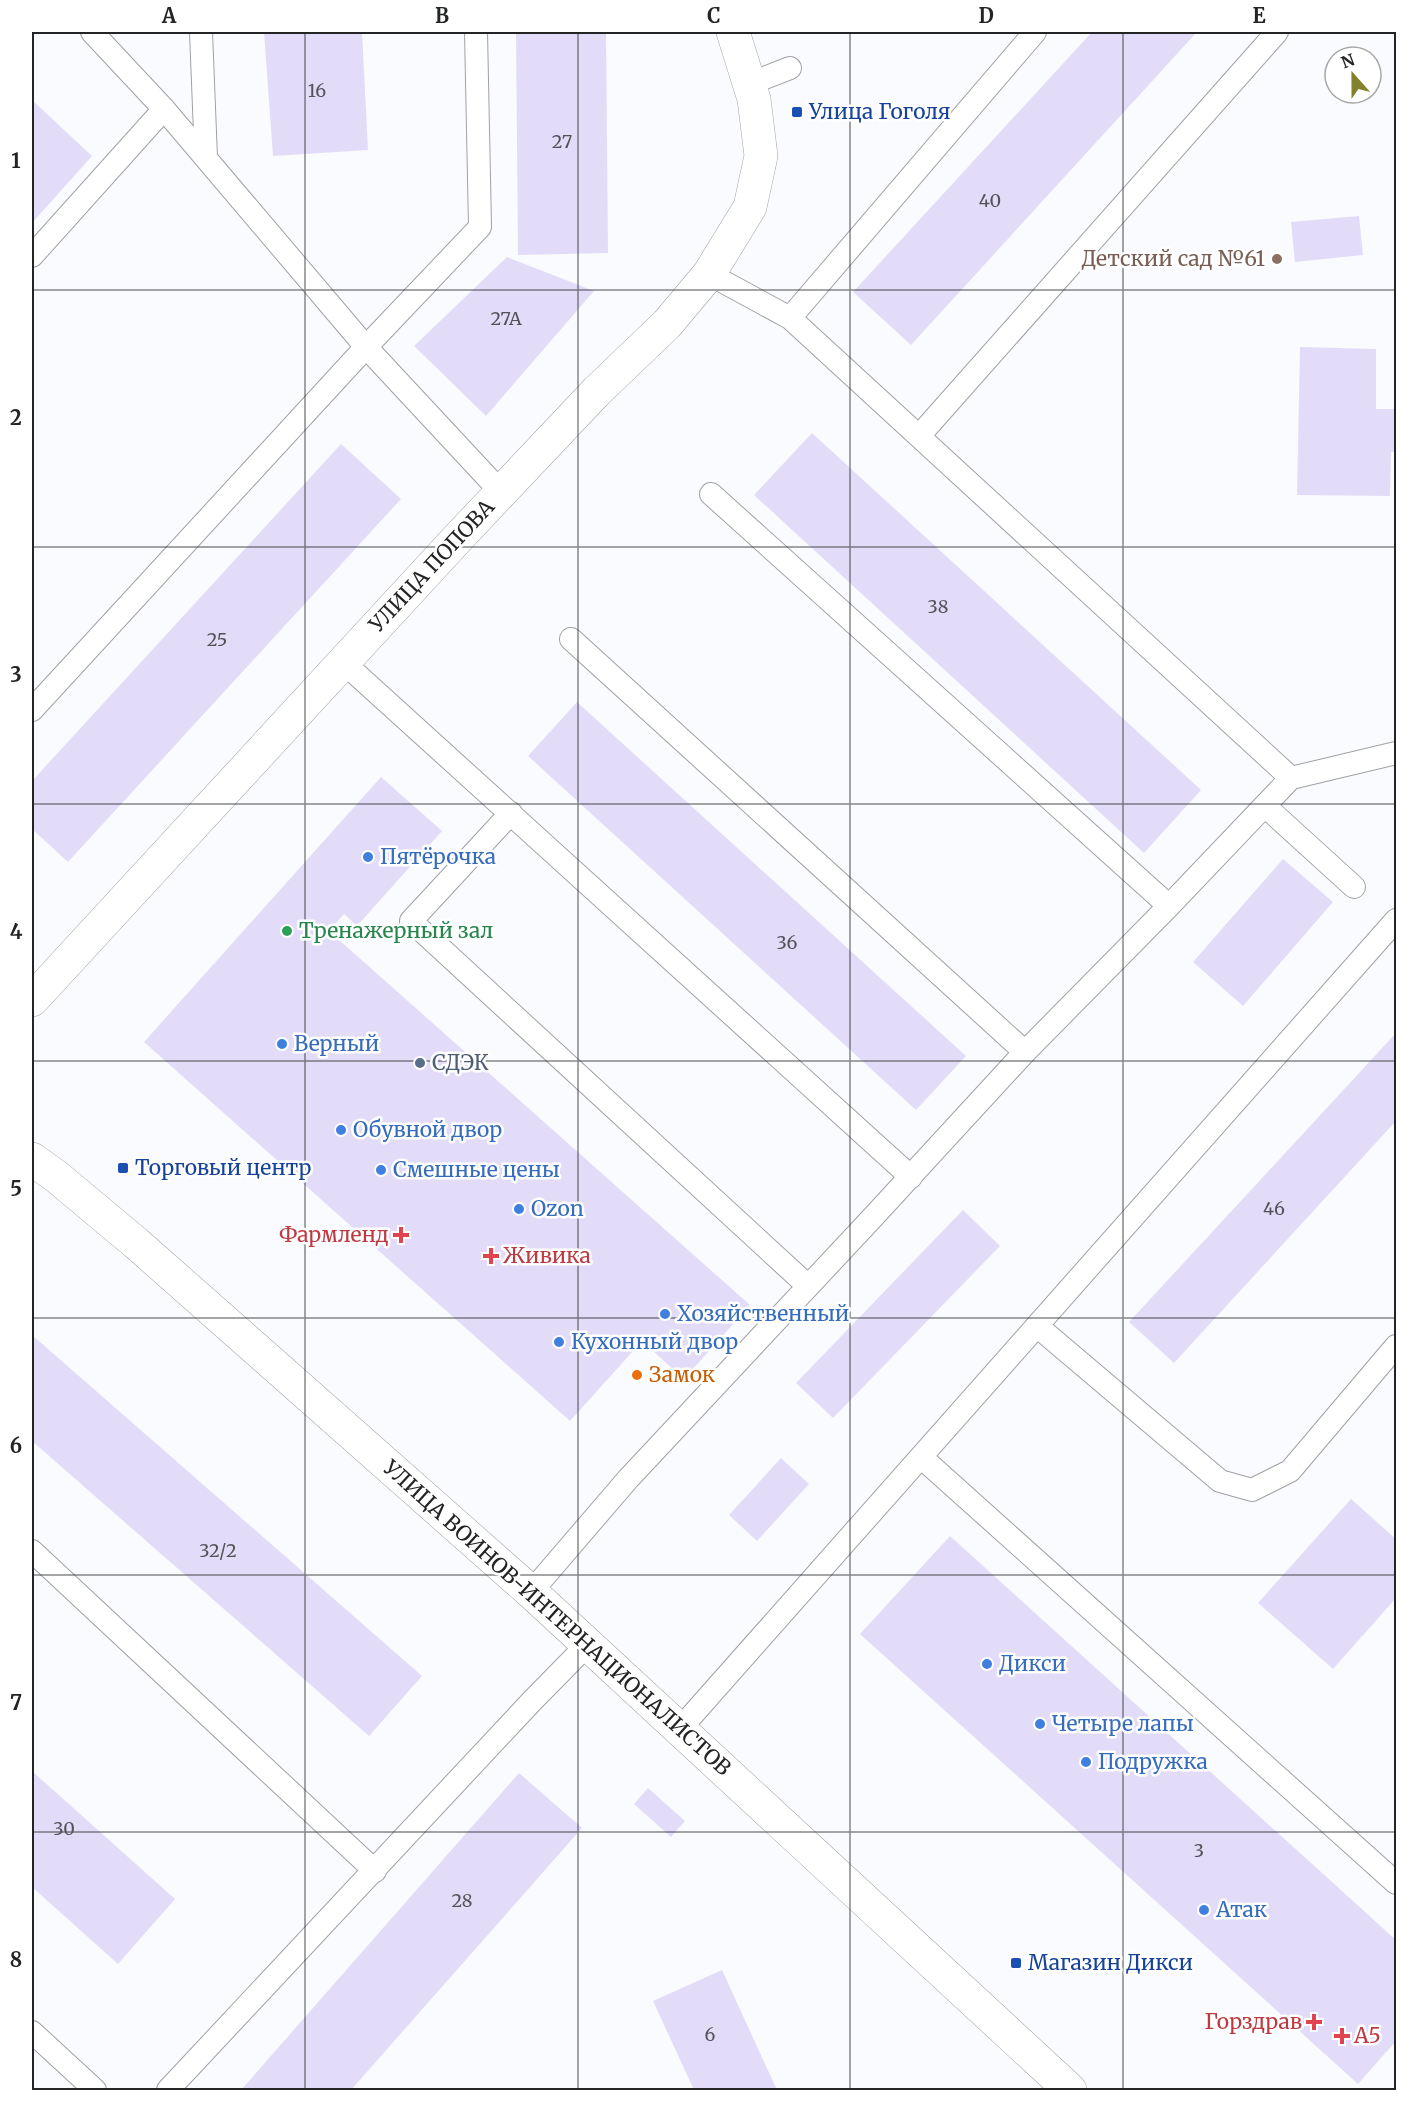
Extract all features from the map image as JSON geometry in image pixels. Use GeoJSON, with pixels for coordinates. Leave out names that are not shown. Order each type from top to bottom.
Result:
{"type":"FeatureCollection","features":[{"type":"Feature","properties":{"kind":"main road"},"geometry":{"type":"LineString","coordinates":[[733,32],[751,91]]}},
{"type":"Feature","properties":{"kind":"main road","name":"УЛИЦА ПОПОВА"},"geometry":{"type":"LineString","coordinates":[[32,1000],[501,492],[597,392],[667,324],[709,274],[750,207],[761,156],[751,91]]}},
{"type":"Feature","properties":{"kind":"main road","name":"УЛИЦА ВОИНОВ-ИНТЕРНАЦИОНАЛИСТОВ"},"geometry":{"type":"LineString","coordinates":[[32,1160],[57,1177],[136,1243],[531,1592],[1070,2091]]}},
{"type":"Feature","properties":{"kind":"lane"},"geometry":{"type":"LineString","coordinates":[[92,32],[164,109],[366,347],[501,492]]}},
{"type":"Feature","properties":{"kind":"lane"},"geometry":{"type":"LineString","coordinates":[[201,32],[206,158]]}},
{"type":"Feature","properties":{"kind":"lane"},"geometry":{"type":"LineString","coordinates":[[32,710],[366,347],[480,227],[476,32]]}},
{"type":"Feature","properties":{"kind":"lane"},"geometry":{"type":"LineString","coordinates":[[790,318],[1035,32]]}},
{"type":"Feature","properties":{"kind":"lane"},"geometry":{"type":"LineString","coordinates":[[919,436],[1276,32]]}},
{"type":"Feature","properties":{"kind":"lane"},"geometry":{"type":"LineString","coordinates":[[751,91],[790,68]]}},
{"type":"Feature","properties":{"kind":"lane"},"geometry":{"type":"LineString","coordinates":[[32,256],[164,109]]}},
{"type":"Feature","properties":{"kind":"lane"},"geometry":{"type":"LineString","coordinates":[[709,274],[790,318],[1291,778]]}},
{"type":"Feature","properties":{"kind":"lane"},"geometry":{"type":"LineString","coordinates":[[711,495],[1169,906]]}},
{"type":"Feature","properties":{"kind":"lane"},"geometry":{"type":"LineString","coordinates":[[571,639],[1025,1052]]}},
{"type":"Feature","properties":{"kind":"lane"},"geometry":{"type":"LineString","coordinates":[[343,662],[452,762],[512,813],[910,1177]]}},
{"type":"Feature","properties":{"kind":"lane"},"geometry":{"type":"LineString","coordinates":[[531,1592],[628,1479],[1025,1052],[1291,778],[1396,753]]}},
{"type":"Feature","properties":{"kind":"lane"},"geometry":{"type":"LineString","coordinates":[[1265,806],[1354,887]]}},
{"type":"Feature","properties":{"kind":"lane"},"geometry":{"type":"LineString","coordinates":[[512,813],[411,921],[808,1286]]}},
{"type":"Feature","properties":{"kind":"lane"},"geometry":{"type":"LineString","coordinates":[[680,1730],[1396,920]]}},
{"type":"Feature","properties":{"kind":"lane"},"geometry":{"type":"LineString","coordinates":[[1037,1326],[1220,1481],[1252,1490],[1290,1471],[1396,1346]]}},
{"type":"Feature","properties":{"kind":"lane"},"geometry":{"type":"LineString","coordinates":[[921,1457],[1396,1883]]}},
{"type":"Feature","properties":{"kind":"lane"},"geometry":{"type":"LineString","coordinates":[[32,1551],[375,1870]]}},
{"type":"Feature","properties":{"kind":"lane"},"geometry":{"type":"LineString","coordinates":[[168,2091],[587,1645]]}},
{"type":"Feature","properties":{"kind":"lane"},"geometry":{"type":"LineString","coordinates":[[32,2032],[95,2091]]}},
{"type":"Feature","properties":{"kind":"building"},"geometry":{"type":"Polygon","coordinates":[[[264,32],[362,32],[368,150],[273,156],[264,32]]]}},
{"type":"Feature","properties":{"kind":"building"},"geometry":{"type":"Polygon","coordinates":[[[516,32],[606,32],[608,253],[518,255],[516,32]]]}},
{"type":"Feature","properties":{"kind":"building"},"geometry":{"type":"Polygon","coordinates":[[[1092,32],[1197,32],[911,345],[853,292],[1092,32]]]}},
{"type":"Feature","properties":{"kind":"building"},"geometry":{"type":"Polygon","coordinates":[[[32,100],[92,156],[32,223],[32,100]]]}},
{"type":"Feature","properties":{"kind":"building"},"geometry":{"type":"Polygon","coordinates":[[[1359,216],[1363,255],[1295,262],[1291,222],[1359,216]]]}},
{"type":"Feature","properties":{"kind":"building"},"geometry":{"type":"Polygon","coordinates":[[[507,257],[594,291],[486,416],[414,346],[507,257]]]}},
{"type":"Feature","properties":{"kind":"building"},"geometry":{"type":"Polygon","coordinates":[[[1300,347],[1376,349],[1376,409],[1396,409],[1396,452],[1391,452],[1390,496],[1297,495],[1300,347]]]}},
{"type":"Feature","properties":{"kind":"building"},"geometry":{"type":"Polygon","coordinates":[[[812,433],[1201,790],[1144,853],[754,495],[812,433]]]}},
{"type":"Feature","properties":{"kind":"building"},"geometry":{"type":"Polygon","coordinates":[[[341,444],[401,499],[68,862],[32,829],[32,781],[341,444]]]}},
{"type":"Feature","properties":{"kind":"building"},"geometry":{"type":"Polygon","coordinates":[[[577,702],[966,1056],[916,1110],[528,756],[577,702]]]}},
{"type":"Feature","properties":{"kind":"building"},"geometry":{"type":"Polygon","coordinates":[[[381,777],[442,831],[357,926],[344,914],[329,931],[750,1305],[684,1379],[642,1341],[570,1421],[144,1042],[381,777]]]}},
{"type":"Feature","properties":{"kind":"building"},"geometry":{"type":"Polygon","coordinates":[[[1283,859],[1333,902],[1243,1006],[1193,962],[1283,859]]]}},
{"type":"Feature","properties":{"kind":"building"},"geometry":{"type":"Polygon","coordinates":[[[1396,1033],[1396,1121],[1174,1363],[1129,1322],[1396,1033]]]}},
{"type":"Feature","properties":{"kind":"building"},"geometry":{"type":"Polygon","coordinates":[[[963,1210],[1000,1246],[833,1418],[796,1383],[963,1210]]]}},
{"type":"Feature","properties":{"kind":"building"},"geometry":{"type":"Polygon","coordinates":[[[32,1335],[422,1676],[369,1736],[32,1441],[32,1335]]]}},
{"type":"Feature","properties":{"kind":"building"},"geometry":{"type":"Polygon","coordinates":[[[781,1458],[809,1484],[757,1541],[729,1515],[781,1458]]]}},
{"type":"Feature","properties":{"kind":"building"},"geometry":{"type":"Polygon","coordinates":[[[1351,1499],[1396,1539],[1396,1598],[1333,1669],[1258,1603],[1351,1499]]]}},
{"type":"Feature","properties":{"kind":"building"},"geometry":{"type":"Polygon","coordinates":[[[950,1536],[1396,1940],[1396,2041],[1358,2084],[860,1634],[950,1536]]]}},
{"type":"Feature","properties":{"kind":"building"},"geometry":{"type":"Polygon","coordinates":[[[32,1771],[175,1899],[118,1964],[32,1887],[32,1771]]]}},
{"type":"Feature","properties":{"kind":"building"},"geometry":{"type":"Polygon","coordinates":[[[519,1773],[582,1828],[351,2090],[241,2090],[519,1773]]]}},
{"type":"Feature","properties":{"kind":"building"},"geometry":{"type":"Polygon","coordinates":[[[648,1788],[685,1821],[671,1837],[634,1804],[648,1788]]]}},
{"type":"Feature","properties":{"kind":"building"},"geometry":{"type":"Polygon","coordinates":[[[722,1970],[777,2090],[694,2090],[653,2001],[722,1970]]]}},
{"type":"Feature","properties":{"kind":"place","name":"Улица Гоголя"},"geometry":{"type":"Point","coordinates":[797,112]}},
{"type":"Feature","properties":{"kind":"place","name":"Детский сад №61"},"geometry":{"type":"Point","coordinates":[1277,259]}},
{"type":"Feature","properties":{"kind":"place","name":"Пятёрочка"},"geometry":{"type":"Point","coordinates":[368,857]}},
{"type":"Feature","properties":{"kind":"place","name":"Тренажерный зал"},"geometry":{"type":"Point","coordinates":[287,931]}},
{"type":"Feature","properties":{"kind":"place","name":"Верный"},"geometry":{"type":"Point","coordinates":[282,1044]}},
{"type":"Feature","properties":{"kind":"place","name":"СДЭК"},"geometry":{"type":"Point","coordinates":[420,1063]}},
{"type":"Feature","properties":{"kind":"place","name":"Обувной двор"},"geometry":{"type":"Point","coordinates":[341,1130]}},
{"type":"Feature","properties":{"kind":"place","name":"Торговый центр"},"geometry":{"type":"Point","coordinates":[123,1168]}},
{"type":"Feature","properties":{"kind":"place","name":"Смешные цены"},"geometry":{"type":"Point","coordinates":[381,1170]}},
{"type":"Feature","properties":{"kind":"place","name":"Ozon"},"geometry":{"type":"Point","coordinates":[519,1209]}},
{"type":"Feature","properties":{"kind":"place","name":"Фармленд"},"geometry":{"type":"Point","coordinates":[401,1235]}},
{"type":"Feature","properties":{"kind":"place","name":"Живика"},"geometry":{"type":"Point","coordinates":[491,1256]}},
{"type":"Feature","properties":{"kind":"place","name":"Хозяйственный"},"geometry":{"type":"Point","coordinates":[665,1314]}},
{"type":"Feature","properties":{"kind":"place","name":"Кухонный двор"},"geometry":{"type":"Point","coordinates":[559,1342]}},
{"type":"Feature","properties":{"kind":"place","name":"Замок"},"geometry":{"type":"Point","coordinates":[637,1375]}},
{"type":"Feature","properties":{"kind":"place","name":"Дикси"},"geometry":{"type":"Point","coordinates":[987,1664]}},
{"type":"Feature","properties":{"kind":"place","name":"Четыре лапы"},"geometry":{"type":"Point","coordinates":[1040,1724]}},
{"type":"Feature","properties":{"kind":"place","name":"Подружка"},"geometry":{"type":"Point","coordinates":[1086,1762]}},
{"type":"Feature","properties":{"kind":"place","name":"Атак"},"geometry":{"type":"Point","coordinates":[1204,1910]}},
{"type":"Feature","properties":{"kind":"place","name":"Магазин Дикси"},"geometry":{"type":"Point","coordinates":[1016,1963]}},
{"type":"Feature","properties":{"kind":"place","name":"Горздрав"},"geometry":{"type":"Point","coordinates":[1314,2022]}},
{"type":"Feature","properties":{"kind":"place","name":"А5"},"geometry":{"type":"Point","coordinates":[1342,2036]}}]}
